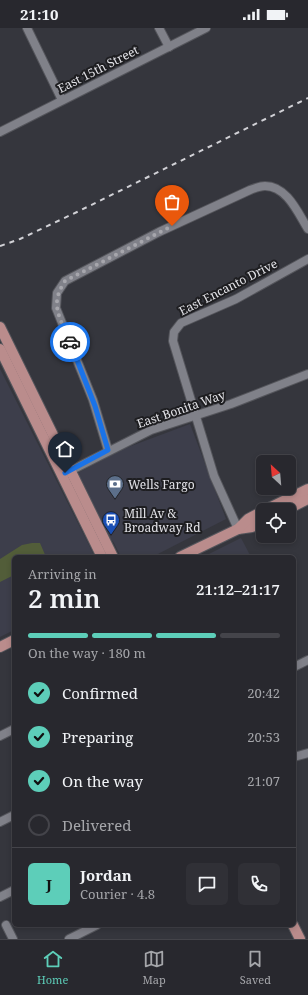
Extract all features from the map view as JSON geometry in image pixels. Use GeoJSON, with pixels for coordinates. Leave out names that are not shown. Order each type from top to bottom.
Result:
{"type":"FeatureCollection","features":[{"type":"Feature","properties":{"kind":"main road"},"geometry":{"type":"LineString","coordinates":[[0,327],[67,471],[112,555]]}},
{"type":"Feature","properties":{"kind":"main road"},"geometry":{"type":"LineString","coordinates":[[0,349],[101,555]]}},
{"type":"Feature","properties":{"kind":"main road"},"geometry":{"type":"LineString","coordinates":[[280,503],[308,489]]}},
{"type":"Feature","properties":{"kind":"main road"},"geometry":{"type":"LineString","coordinates":[[296,505],[308,499]]}},
{"type":"Feature","properties":{"kind":"main road"},"geometry":{"type":"LineString","coordinates":[[238,529],[248,518],[256,514]]}},
{"type":"Feature","properties":{"kind":"main road"},"geometry":{"type":"LineString","coordinates":[[184,555],[238,529],[256,525]]}},
{"type":"Feature","properties":{"kind":"main road"},"geometry":{"type":"LineString","coordinates":[[0,647],[12,641]]}},
{"type":"Feature","properties":{"kind":"main road"},"geometry":{"type":"LineString","coordinates":[[294,927],[300,939]]}},
{"type":"Feature","properties":{"kind":"street"},"geometry":{"type":"LineString","coordinates":[[27,28],[62,100]]}},
{"type":"Feature","properties":{"kind":"street"},"geometry":{"type":"LineString","coordinates":[[160,28],[169,47]]}},
{"type":"Feature","properties":{"kind":"street","name":"East 15th Street"},"geometry":{"type":"LineString","coordinates":[[0,132],[206,28]]}},
{"type":"Feature","properties":{"kind":"street"},"geometry":{"type":"LineString","coordinates":[[108,450],[93,400],[56,308],[57,293],[65,281],[159,232],[250,190],[265,186],[279,189],[290,200],[308,229]]}},
{"type":"Feature","properties":{"kind":"street","name":"East Encanto Drive"},"geometry":{"type":"LineString","coordinates":[[238,529],[214,476],[173,341],[174,332],[181,324],[236,299],[308,259]]}},
{"type":"Feature","properties":{"kind":"street","name":"East Bonita Way"},"geometry":{"type":"LineString","coordinates":[[67,471],[151,430],[196,416],[308,374]]}},
{"type":"Feature","properties":{"kind":"street"},"geometry":{"type":"LineString","coordinates":[[296,666],[308,660]]}},
{"type":"Feature","properties":{"kind":"street"},"geometry":{"type":"LineString","coordinates":[[0,736],[12,730]]}},
{"type":"Feature","properties":{"kind":"street"},"geometry":{"type":"LineString","coordinates":[[296,756],[308,752]]}},
{"type":"Feature","properties":{"kind":"street"},"geometry":{"type":"LineString","coordinates":[[0,822],[12,816]]}},
{"type":"Feature","properties":{"kind":"street"},"geometry":{"type":"LineString","coordinates":[[0,897],[12,891]]}},
{"type":"Feature","properties":{"kind":"street"},"geometry":{"type":"LineString","coordinates":[[6,925],[13,939]]}},
{"type":"Feature","properties":{"kind":"street"},"geometry":{"type":"LineString","coordinates":[[69,939],[93,927]]}},
{"type":"Feature","properties":{"kind":"shaded area"},"geometry":{"type":"Polygon","coordinates":[[[0,369],[94,555],[12,555],[12,631],[0,637],[0,369]]]}},
{"type":"Feature","properties":{"kind":"shaded area"},"geometry":{"type":"Polygon","coordinates":[[[190,424],[226,519],[156,555],[120,555],[114,543],[106,533],[76,474],[123,449],[190,424]]]}},
{"type":"Feature","properties":{"kind":"shaded area"},"geometry":{"type":"Polygon","coordinates":[[[241,538],[250,555],[207,555],[241,538]]]}},
{"type":"Feature","properties":{"kind":"green space"},"geometry":{"type":"Polygon","coordinates":[[[40,543],[45,555],[12,555],[12,576],[0,582],[0,559],[22,545],[40,543]]]}},
{"type":"Feature","properties":{"kind":"railway"},"geometry":{"type":"LineString","coordinates":[[0,246],[20,239],[77,212],[308,98]]}},
{"type":"Feature","properties":{"kind":"way so far"},"geometry":{"type":"LineString","coordinates":[[70,342],[56,308],[57,293],[65,281],[172,226]]}},
{"type":"Feature","properties":{"kind":"place","name":"Wells Fargo"},"geometry":{"type":"Point","coordinates":[115,499]}},
{"type":"Feature","properties":{"kind":"place","name":"Mill Av & Broadway Rd"},"geometry":{"type":"Point","coordinates":[111,535]}},
{"type":"Feature","properties":{"kind":"route"},"geometry":{"type":"LineString","coordinates":[[65,473],[108,450],[95,406],[70,342]]}}]}
